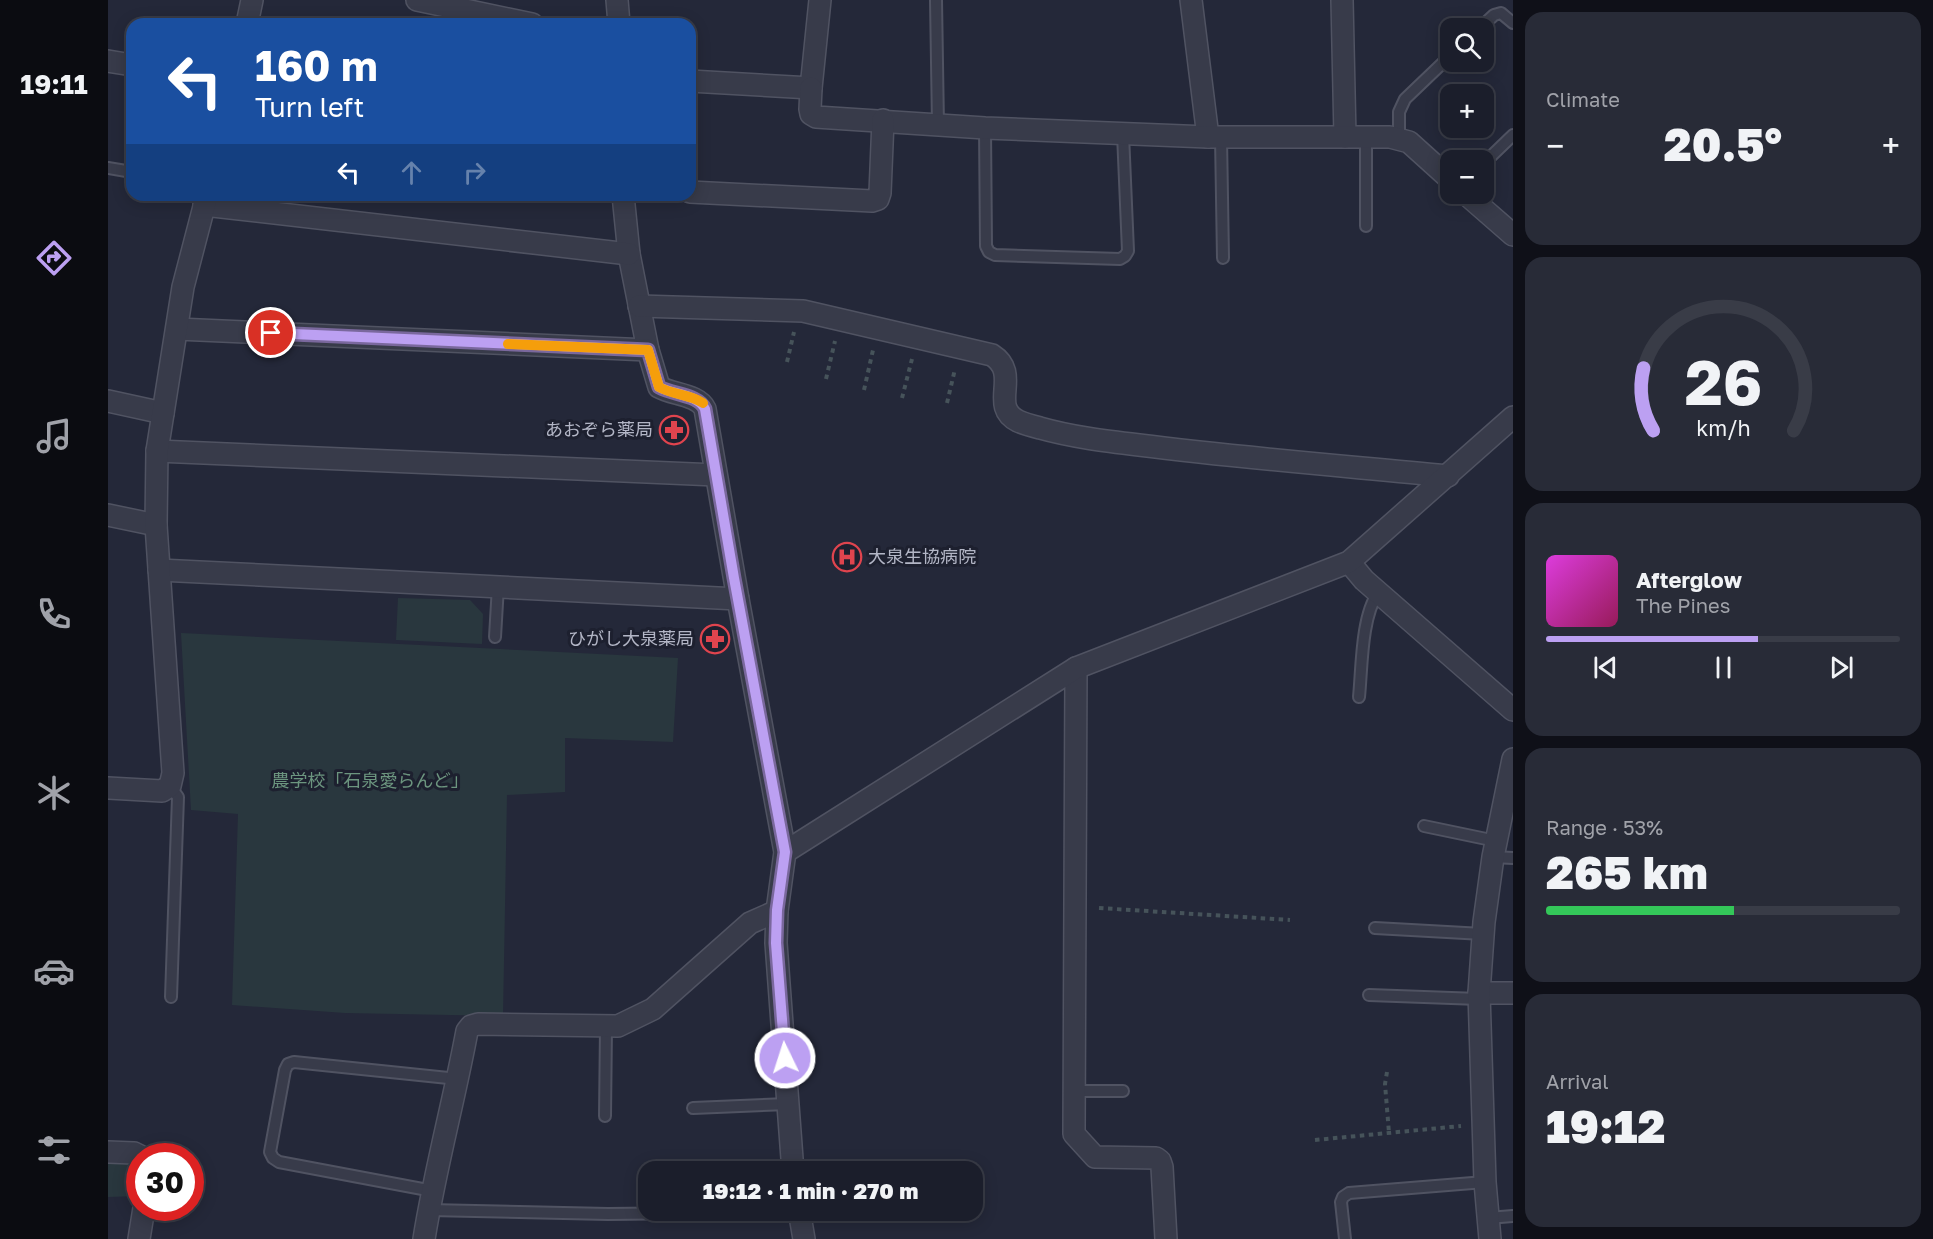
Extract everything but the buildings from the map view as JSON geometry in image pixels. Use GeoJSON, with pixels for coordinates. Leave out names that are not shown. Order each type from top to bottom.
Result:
{"type":"FeatureCollection","features":[{"type":"Feature","properties":{"kind":"street"},"geometry":{"type":"LineString","coordinates":[[248,18],[252,0]]}},
{"type":"Feature","properties":{"kind":"street"},"geometry":{"type":"LineString","coordinates":[[417,0],[492,18]]}},
{"type":"Feature","properties":{"kind":"street"},"geometry":{"type":"LineString","coordinates":[[617,0],[618,18]]}},
{"type":"Feature","properties":{"kind":"street"},"geometry":{"type":"LineString","coordinates":[[820,0],[810,109],[811,114],[816,117],[1123,134],[1215,137],[1390,137],[1409,142],[1440,170]]}},
{"type":"Feature","properties":{"kind":"street"},"geometry":{"type":"LineString","coordinates":[[1191,0],[1215,137]]}},
{"type":"Feature","properties":{"kind":"street"},"geometry":{"type":"LineString","coordinates":[[1342,0],[1356,137]]}},
{"type":"Feature","properties":{"kind":"street"},"geometry":{"type":"LineString","coordinates":[[108,61],[126,64]]}},
{"type":"Feature","properties":{"kind":"street"},"geometry":{"type":"LineString","coordinates":[[696,81],[811,88]]}},
{"type":"Feature","properties":{"kind":"street"},"geometry":{"type":"LineString","coordinates":[[696,192],[872,201],[878,199],[883,120]]}},
{"type":"Feature","properties":{"kind":"street"},"geometry":{"type":"LineString","coordinates":[[108,788],[162,791],[170,786],[173,773],[156,525],[157,451],[185,278],[205,201]]}},
{"type":"Feature","properties":{"kind":"street"},"geometry":{"type":"LineString","coordinates":[[213,201],[629,254]]}},
{"type":"Feature","properties":{"kind":"street"},"geometry":{"type":"LineString","coordinates":[[624,201],[629,254],[648,350],[659,387],[698,400],[703,403],[705,409],[785,852],[777,910],[776,943],[793,1161]]}},
{"type":"Feature","properties":{"kind":"street"},"geometry":{"type":"LineString","coordinates":[[1477,204],[1513,235]]}},
{"type":"Feature","properties":{"kind":"street"},"geometry":{"type":"LineString","coordinates":[[639,306],[802,311],[992,355],[1002,361],[1005,369],[1005,407],[1009,416],[1020,422],[1068,436],[1176,450],[1448,476]]}},
{"type":"Feature","properties":{"kind":"street"},"geometry":{"type":"LineString","coordinates":[[177,329],[648,350]]}},
{"type":"Feature","properties":{"kind":"street"},"geometry":{"type":"LineString","coordinates":[[108,401],[163,413]]}},
{"type":"Feature","properties":{"kind":"street"},"geometry":{"type":"LineString","coordinates":[[785,852],[1076,668],[1349,562],[1513,417]]}},
{"type":"Feature","properties":{"kind":"street"},"geometry":{"type":"LineString","coordinates":[[157,451],[716,476]]}},
{"type":"Feature","properties":{"kind":"street"},"geometry":{"type":"LineString","coordinates":[[108,516],[156,525]]}},
{"type":"Feature","properties":{"kind":"street"},"geometry":{"type":"LineString","coordinates":[[1349,562],[1378,593],[1513,710]]}},
{"type":"Feature","properties":{"kind":"street"},"geometry":{"type":"LineString","coordinates":[[159,570],[738,599]]}},
{"type":"Feature","properties":{"kind":"street"},"geometry":{"type":"LineString","coordinates":[[1076,668],[1074,1134],[1095,1157],[1156,1158],[1160,1161],[1166,1239]]}},
{"type":"Feature","properties":{"kind":"street"},"geometry":{"type":"LineString","coordinates":[[1489,1229],[1485,1182],[1479,996],[1483,934],[1500,852],[1513,759]]}},
{"type":"Feature","properties":{"kind":"street"},"geometry":{"type":"LineString","coordinates":[[424,1239],[467,1031],[471,1026],[478,1024],[618,1026],[653,1009],[750,923],[777,910]]}},
{"type":"Feature","properties":{"kind":"street"},"geometry":{"type":"LineString","coordinates":[[1479,996],[1513,993]]}},
{"type":"Feature","properties":{"kind":"street"},"geometry":{"type":"LineString","coordinates":[[108,1152],[126,1153]]}},
{"type":"Feature","properties":{"kind":"street"},"geometry":{"type":"LineString","coordinates":[[139,1239],[142,1221]]}},
{"type":"Feature","properties":{"kind":"street"},"geometry":{"type":"LineString","coordinates":[[801,1221],[804,1239]]}},
{"type":"Feature","properties":{"kind":"lane"},"geometry":{"type":"LineString","coordinates":[[936,0],[938,125]]}},
{"type":"Feature","properties":{"kind":"lane"},"geometry":{"type":"LineString","coordinates":[[1491,18],[1501,14],[1513,23]]}},
{"type":"Feature","properties":{"kind":"lane"},"geometry":{"type":"LineString","coordinates":[[1398,138],[1399,112],[1405,99],[1440,66]]}},
{"type":"Feature","properties":{"kind":"lane"},"geometry":{"type":"LineString","coordinates":[[985,128],[986,246],[989,252],[995,255],[1120,258],[1125,256],[1128,251],[1123,134]]}},
{"type":"Feature","properties":{"kind":"lane"},"geometry":{"type":"LineString","coordinates":[[1494,153],[1513,135]]}},
{"type":"Feature","properties":{"kind":"lane"},"geometry":{"type":"LineString","coordinates":[[1215,137],[1223,258]]}},
{"type":"Feature","properties":{"kind":"lane"},"geometry":{"type":"LineString","coordinates":[[1356,137],[1366,226]]}},
{"type":"Feature","properties":{"kind":"lane"},"geometry":{"type":"LineString","coordinates":[[108,168],[126,171]]}},
{"type":"Feature","properties":{"kind":"lane"},"geometry":{"type":"LineString","coordinates":[[495,637],[498,586]]}},
{"type":"Feature","properties":{"kind":"lane"},"geometry":{"type":"LineString","coordinates":[[1359,697],[1367,616],[1371,602],[1378,593]]}},
{"type":"Feature","properties":{"kind":"lane"},"geometry":{"type":"LineString","coordinates":[[170,786],[178,797],[171,997]]}},
{"type":"Feature","properties":{"kind":"lane"},"geometry":{"type":"LineString","coordinates":[[1424,826],[1500,852]]}},
{"type":"Feature","properties":{"kind":"lane"},"geometry":{"type":"LineString","coordinates":[[1374,928],[1483,934]]}},
{"type":"Feature","properties":{"kind":"lane"},"geometry":{"type":"LineString","coordinates":[[1369,994],[1479,996]]}},
{"type":"Feature","properties":{"kind":"lane"},"geometry":{"type":"LineString","coordinates":[[605,1116],[606,1027]]}},
{"type":"Feature","properties":{"kind":"lane"},"geometry":{"type":"LineString","coordinates":[[458,1080],[294,1062],[288,1064],[270,1152],[279,1162],[431,1200],[608,1214],[638,1214]]}},
{"type":"Feature","properties":{"kind":"lane"},"geometry":{"type":"LineString","coordinates":[[1074,1091],[1123,1091]]}},
{"type":"Feature","properties":{"kind":"lane"},"geometry":{"type":"LineString","coordinates":[[693,1108],[788,1104]]}},
{"type":"Feature","properties":{"kind":"lane"},"geometry":{"type":"LineString","coordinates":[[1345,1239],[1341,1202],[1343,1197],[1349,1193],[1485,1182]]}},
{"type":"Feature","properties":{"kind":"lane"},"geometry":{"type":"LineString","coordinates":[[1489,1229],[1513,1216]]}},
{"type":"Feature","properties":{"kind":"path"},"geometry":{"type":"LineString","coordinates":[[826,379],[841,320]]}},
{"type":"Feature","properties":{"kind":"path"},"geometry":{"type":"LineString","coordinates":[[864,390],[878,328]]}},
{"type":"Feature","properties":{"kind":"path"},"geometry":{"type":"LineString","coordinates":[[902,398],[917,338]]}},
{"type":"Feature","properties":{"kind":"path"},"geometry":{"type":"LineString","coordinates":[[947,403],[959,348]]}},
{"type":"Feature","properties":{"kind":"path"},"geometry":{"type":"LineString","coordinates":[[1075,907],[1290,920]]}},
{"type":"Feature","properties":{"kind":"path"},"geometry":{"type":"LineString","coordinates":[[1387,1072],[1385,1084],[1389,1133]]}},
{"type":"Feature","properties":{"kind":"path"},"geometry":{"type":"LineString","coordinates":[[1315,1140],[1483,1124]]}},
{"type":"Feature","properties":{"kind":"green space"},"geometry":{"type":"Polygon","coordinates":[[[398,598],[470,600],[483,614],[482,644],[396,640],[398,598]]]}},
{"type":"Feature","properties":{"kind":"green space","name":"農学校「石泉愛らんど」"},"geometry":{"type":"Polygon","coordinates":[[[181,633],[678,658],[673,742],[565,738],[565,792],[507,795],[503,1016],[345,1013],[232,1005],[238,814],[191,810],[181,633]]]}},
{"type":"Feature","properties":{"kind":"green space"},"geometry":{"type":"Polygon","coordinates":[[[108,1161],[126,1162],[126,1196],[108,1197],[108,1161]]]}},
{"type":"Feature","properties":{"kind":"slow traffic"},"geometry":{"type":"LineString","coordinates":[[508,344],[648,350],[659,387],[703,403]]}},
{"type":"Feature","properties":{"kind":"place","name":"あおぞら薬局"},"geometry":{"type":"Point","coordinates":[674,430]}},
{"type":"Feature","properties":{"kind":"place","name":"大泉生協病院"},"geometry":{"type":"Point","coordinates":[847,557]}},
{"type":"Feature","properties":{"kind":"place","name":"ひがし大泉薬局"},"geometry":{"type":"Point","coordinates":[715,639]}},
{"type":"Feature","properties":{"kind":"route"},"geometry":{"type":"LineString","coordinates":[[271,333],[648,350],[659,387],[703,403],[785,852],[777,910],[776,943],[785,1058]]}}]}
